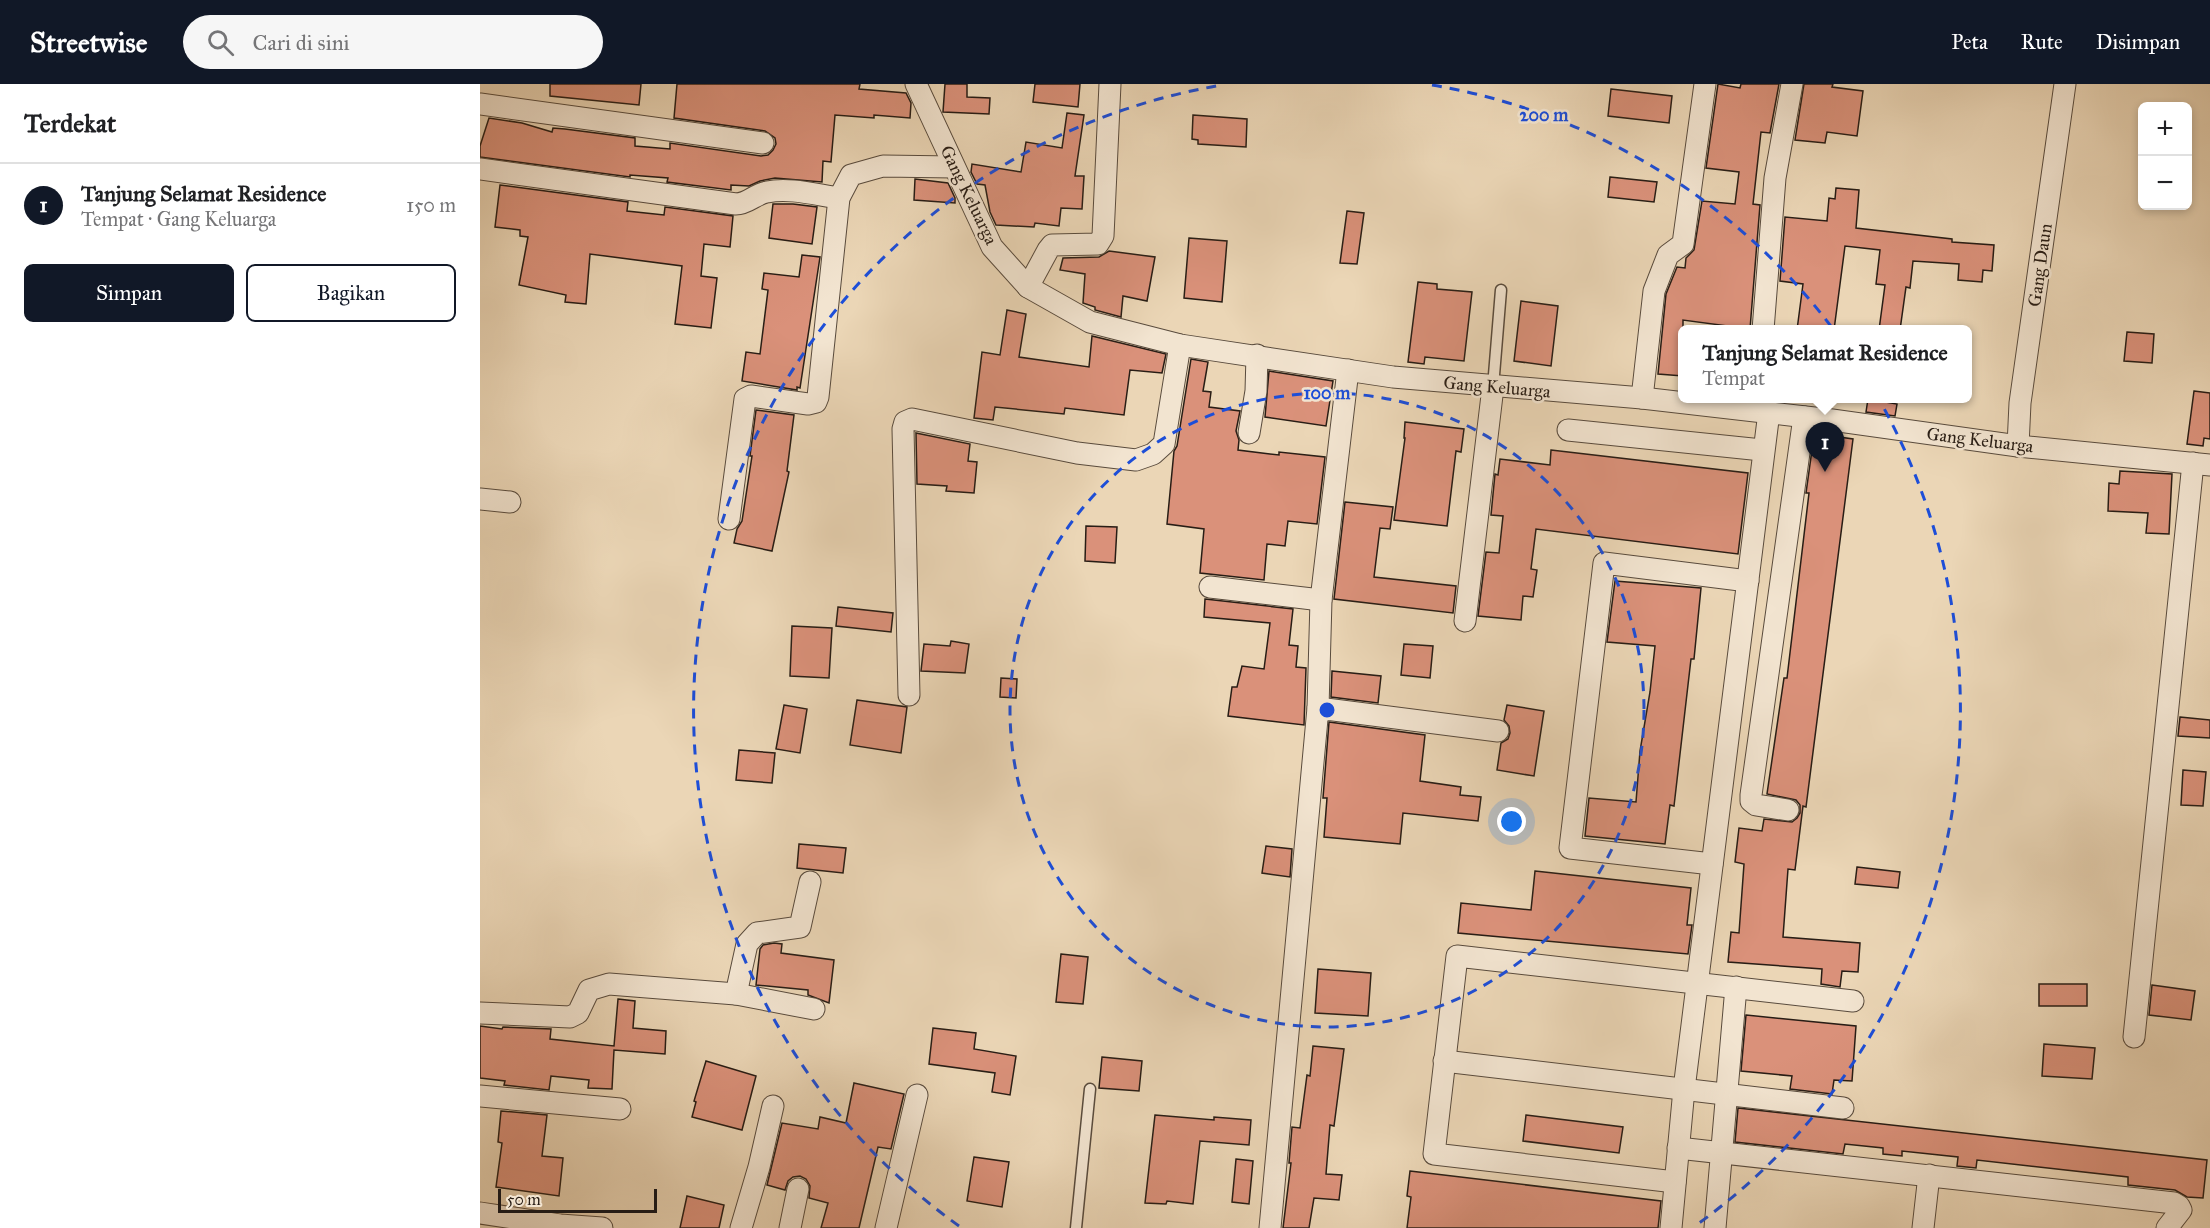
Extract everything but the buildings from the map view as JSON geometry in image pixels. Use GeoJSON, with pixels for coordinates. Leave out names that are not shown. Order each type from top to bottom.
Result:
{"type":"FeatureCollection","features":[{"type":"Feature","properties":{"kind":"street","name":"Gang Keluarga"},"geometry":{"type":"LineString","coordinates":[[916,84],[992,247],[1023,281],[1090,322],[1180,345],[1393,377],[1678,401]]}},
{"type":"Feature","properties":{"kind":"street"},"geometry":{"type":"LineString","coordinates":[[1023,281],[1052,245],[1098,244],[1103,236],[1110,84]]}},
{"type":"Feature","properties":{"kind":"street"},"geometry":{"type":"LineString","coordinates":[[1642,398],[1654,291],[1668,255],[1683,244],[1705,84]]}},
{"type":"Feature","properties":{"kind":"street"},"geometry":{"type":"LineString","coordinates":[[1763,325],[1775,178],[1792,84]]}},
{"type":"Feature","properties":{"kind":"street","name":"Gang Daun"},"geometry":{"type":"LineString","coordinates":[[2018,446],[2020,403],[2065,84]]}},
{"type":"Feature","properties":{"kind":"street"},"geometry":{"type":"LineString","coordinates":[[480,104],[763,143]]}},
{"type":"Feature","properties":{"kind":"street"},"geometry":{"type":"LineString","coordinates":[[729,519],[745,399],[751,396],[808,405],[816,402],[818,397],[840,198],[851,175],[883,166],[954,167]]}},
{"type":"Feature","properties":{"kind":"street"},"geometry":{"type":"LineString","coordinates":[[480,169],[736,204],[743,204],[758,194],[780,190],[840,198]]}},
{"type":"Feature","properties":{"kind":"street"},"geometry":{"type":"LineString","coordinates":[[909,695],[903,429],[905,422],[912,419],[1077,453],[1136,460],[1153,454],[1164,444],[1180,345]]}},
{"type":"Feature","properties":{"kind":"street"},"geometry":{"type":"LineString","coordinates":[[1249,432],[1256,391],[1257,356]]}},
{"type":"Feature","properties":{"kind":"street"},"geometry":{"type":"LineString","coordinates":[[1270,1228],[1318,708],[1321,600],[1348,370]]}},
{"type":"Feature","properties":{"kind":"street"},"geometry":{"type":"LineString","coordinates":[[1465,621],[1493,387]]}},
{"type":"Feature","properties":{"kind":"street","name":"Gang Keluarga"},"geometry":{"type":"LineString","coordinates":[[1708,403],[1761,407],[1804,417],[2018,446],[2201,464]]}},
{"type":"Feature","properties":{"kind":"street"},"geometry":{"type":"LineString","coordinates":[[1671,1228],[1684,1089],[1748,581],[1762,450],[1761,407]]}},
{"type":"Feature","properties":{"kind":"street"},"geometry":{"type":"LineString","coordinates":[[1788,810],[1756,805],[1751,801],[1751,795],[1804,417]]}},
{"type":"Feature","properties":{"kind":"street"},"geometry":{"type":"LineString","coordinates":[[1568,430],[1762,450]]}},
{"type":"Feature","properties":{"kind":"street"},"geometry":{"type":"LineString","coordinates":[[2134,1036],[2201,464]]}},
{"type":"Feature","properties":{"kind":"street"},"geometry":{"type":"LineString","coordinates":[[480,499],[510,502]]}},
{"type":"Feature","properties":{"kind":"street"},"geometry":{"type":"LineString","coordinates":[[1712,864],[1570,848],[1604,564],[1748,581]]}},
{"type":"Feature","properties":{"kind":"street"},"geometry":{"type":"LineString","coordinates":[[1210,587],[1321,600]]}},
{"type":"Feature","properties":{"kind":"street"},"geometry":{"type":"LineString","coordinates":[[1318,708],[1498,731]]}},
{"type":"Feature","properties":{"kind":"street"},"geometry":{"type":"LineString","coordinates":[[736,994],[747,944],[757,933],[800,927],[810,882]]}},
{"type":"Feature","properties":{"kind":"street"},"geometry":{"type":"LineString","coordinates":[[1675,1182],[1434,1154],[1457,956],[1853,1001]]}},
{"type":"Feature","properties":{"kind":"street"},"geometry":{"type":"LineString","coordinates":[[480,1013],[570,1017],[578,1012],[589,990],[609,984],[736,994],[814,1009]]}},
{"type":"Feature","properties":{"kind":"street"},"geometry":{"type":"LineString","coordinates":[[1715,1228],[1736,987]]}},
{"type":"Feature","properties":{"kind":"street"},"geometry":{"type":"LineString","coordinates":[[1444,1061],[1843,1108]]}},
{"type":"Feature","properties":{"kind":"street"},"geometry":{"type":"LineString","coordinates":[[886,1228],[917,1095]]}},
{"type":"Feature","properties":{"kind":"street"},"geometry":{"type":"LineString","coordinates":[[480,1096],[620,1109]]}},
{"type":"Feature","properties":{"kind":"street"},"geometry":{"type":"LineString","coordinates":[[741,1228],[759,1167],[773,1106]]}},
{"type":"Feature","properties":{"kind":"street"},"geometry":{"type":"LineString","coordinates":[[1678,1148],[2174,1203],[2180,1206],[2181,1210],[2167,1228]]}},
{"type":"Feature","properties":{"kind":"street"},"geometry":{"type":"LineString","coordinates":[[1923,1228],[1929,1175]]}},
{"type":"Feature","properties":{"kind":"street"},"geometry":{"type":"LineString","coordinates":[[790,1228],[798,1189]]}},
{"type":"Feature","properties":{"kind":"street"},"geometry":{"type":"LineString","coordinates":[[480,1213],[560,1227],[602,1228]]}},
{"type":"Feature","properties":{"kind":"lane"},"geometry":{"type":"LineString","coordinates":[[1493,387],[1501,290]]}},
{"type":"Feature","properties":{"kind":"lane"},"geometry":{"type":"LineString","coordinates":[[1076,1228],[1090,1089]]}},
{"type":"Feature","properties":{"kind":"place","name":"Tanjung Selamat Residence"},"geometry":{"type":"Point","coordinates":[1825,472]}}]}
